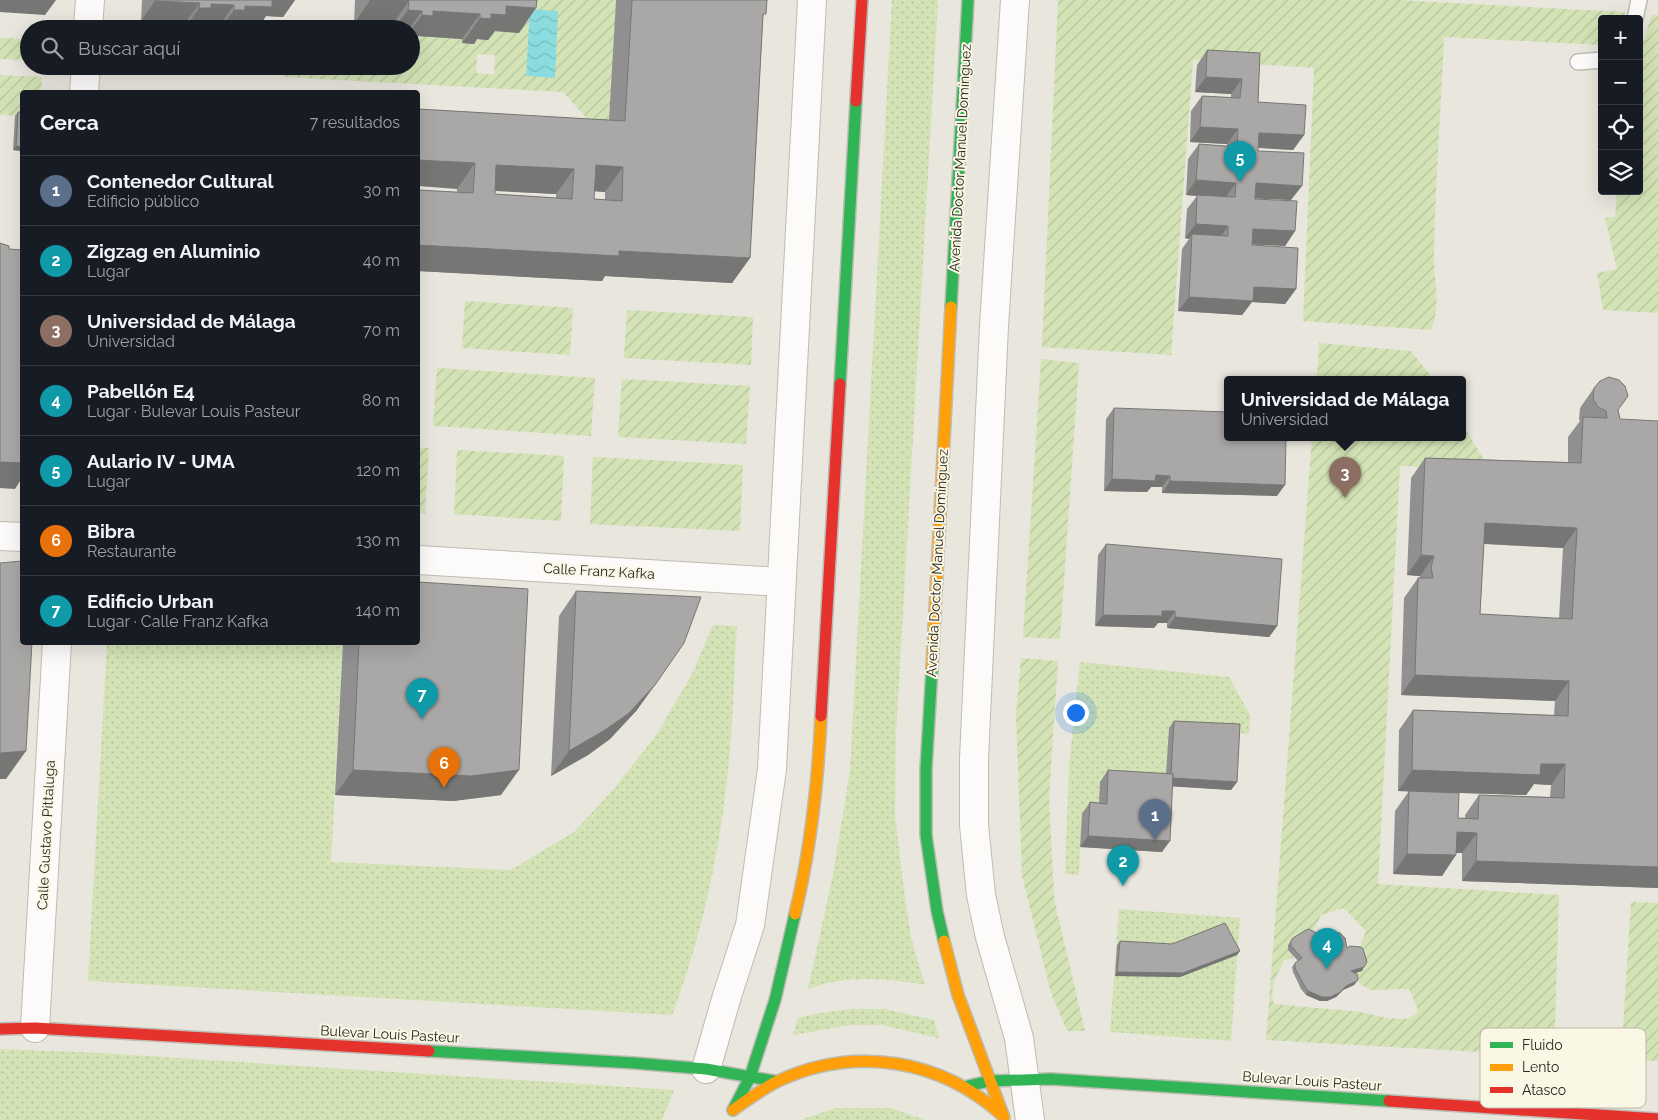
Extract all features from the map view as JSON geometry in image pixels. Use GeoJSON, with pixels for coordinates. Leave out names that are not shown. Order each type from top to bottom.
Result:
{"type":"FeatureCollection","features":[{"type":"Feature","properties":{"kind":"main road"},"geometry":{"type":"LineString","coordinates":[[733,1110],[750,1077],[775,1000],[803,881],[811,837],[818,776],[830,537],[862,0]]}},
{"type":"Feature","properties":{"kind":"main road","name":"Avenida Doctor Manuel Domínguez"},"geometry":{"type":"LineString","coordinates":[[968,0],[926,770],[926,835],[937,911],[958,995],[1005,1117]]}},
{"type":"Feature","properties":{"kind":"main road","name":"Bulevar Louis Pasteur"},"geometry":{"type":"LineString","coordinates":[[0,1029],[35,1028],[634,1063],[706,1069],[777,1081]]}},
{"type":"Feature","properties":{"kind":"main road"},"geometry":{"type":"LineString","coordinates":[[723,1120],[733,1110],[777,1081],[823,1066],[871,1061],[904,1065],[935,1074],[964,1087],[1005,1117]]}},
{"type":"Feature","properties":{"kind":"main road","name":"Bulevar Louis Pasteur"},"geometry":{"type":"LineString","coordinates":[[964,1087],[990,1081],[1026,1079],[1118,1083],[1540,1115],[1658,1118]]}},
{"type":"Feature","properties":{"kind":"street"},"geometry":{"type":"LineString","coordinates":[[89,20],[90,0]]}},
{"type":"Feature","properties":{"kind":"street"},"geometry":{"type":"LineString","coordinates":[[706,1069],[750,925],[772,769],[812,0]]}},
{"type":"Feature","properties":{"kind":"street"},"geometry":{"type":"LineString","coordinates":[[1015,0],[993,355],[974,759],[974,816],[981,895],[990,937],[1020,1038],[1030,1120]]}},
{"type":"Feature","properties":{"kind":"street"},"geometry":{"type":"LineString","coordinates":[[84,90],[85,75]]}},
{"type":"Feature","properties":{"kind":"street"},"geometry":{"type":"LineString","coordinates":[[0,536],[20,537]]}},
{"type":"Feature","properties":{"kind":"street","name":"Calle Franz Kafka"},"geometry":{"type":"LineString","coordinates":[[420,560],[781,582]]}},
{"type":"Feature","properties":{"kind":"street","name":"Calle Gustavo Pittaluga"},"geometry":{"type":"LineString","coordinates":[[35,1028],[57,645]]}},
{"type":"Feature","properties":{"kind":"lane"},"geometry":{"type":"LineString","coordinates":[[1636,15],[1639,0]]}},
{"type":"Feature","properties":{"kind":"lane"},"geometry":{"type":"LineString","coordinates":[[1578,62],[1598,60]]}},
{"type":"Feature","properties":{"kind":"green space"},"geometry":{"type":"Polygon","coordinates":[[[521,0],[616,0],[608,142],[563,92],[284,77],[284,75],[420,75],[420,36],[462,39],[463,43],[473,44],[474,39],[489,31],[521,0]],[[477,54],[476,73],[494,75],[495,55],[477,54]]]}},
{"type":"Feature","properties":{"kind":"green space"},"geometry":{"type":"Polygon","coordinates":[[[892,0],[938,0],[896,735],[895,814],[903,883],[911,938],[925,985],[881,979],[866,979],[837,981],[808,989],[833,875],[850,770],[892,0]]]}},
{"type":"Feature","properties":{"kind":"green space"},"geometry":{"type":"Polygon","coordinates":[[[1058,0],[1398,0],[1625,12],[1624,15],[1598,15],[1598,45],[1444,37],[1434,265],[1437,302],[1431,330],[1303,321],[1314,68],[1193,60],[1171,355],[1042,347],[1058,0]]]}},
{"type":"Feature","properties":{"kind":"green space"},"geometry":{"type":"Polygon","coordinates":[[[1652,15],[1658,15],[1658,313],[1603,310],[1597,273],[1617,269],[1605,218],[1615,217],[1617,195],[1643,195],[1643,41],[1652,15]]]}},
{"type":"Feature","properties":{"kind":"green space"},"geometry":{"type":"Polygon","coordinates":[[[0,38],[20,39],[20,60],[0,59],[0,38]]]}},
{"type":"Feature","properties":{"kind":"green space"},"geometry":{"type":"Polygon","coordinates":[[[0,75],[42,77],[41,90],[20,90],[20,116],[0,115],[0,75]]]}},
{"type":"Feature","properties":{"kind":"green space"},"geometry":{"type":"Polygon","coordinates":[[[465,301],[573,308],[570,355],[462,348],[465,301]]]}},
{"type":"Feature","properties":{"kind":"green space"},"geometry":{"type":"Polygon","coordinates":[[[627,310],[753,317],[751,365],[624,358],[627,310]]]}},
{"type":"Feature","properties":{"kind":"green space"},"geometry":{"type":"Polygon","coordinates":[[[1319,343],[1411,351],[1431,376],[1317,376],[1319,343]]]}},
{"type":"Feature","properties":{"kind":"green space"},"geometry":{"type":"Polygon","coordinates":[[[1041,359],[1079,363],[1060,639],[1023,637],[1041,359]]]}},
{"type":"Feature","properties":{"kind":"green space"},"geometry":{"type":"Polygon","coordinates":[[[437,368],[595,378],[591,436],[433,426],[437,368]]]}},
{"type":"Feature","properties":{"kind":"green space"},"geometry":{"type":"Polygon","coordinates":[[[622,379],[750,386],[746,444],[618,437],[622,379]]]}},
{"type":"Feature","properties":{"kind":"green space"},"geometry":{"type":"Polygon","coordinates":[[[1466,430],[1490,470],[1400,466],[1378,884],[1559,895],[1555,1028],[1480,1028],[1480,1052],[1266,1040],[1312,441],[1466,441],[1466,430]],[[1344,908],[1321,915],[1311,936],[1288,950],[1294,958],[1284,960],[1277,976],[1272,993],[1274,1004],[1361,1012],[1387,1018],[1408,1019],[1416,1014],[1418,1010],[1409,989],[1370,990],[1358,982],[1355,973],[1362,971],[1358,951],[1366,931],[1344,908]]]}},
{"type":"Feature","properties":{"kind":"green space"},"geometry":{"type":"Polygon","coordinates":[[[420,447],[429,448],[425,513],[420,513],[420,447]]]}},
{"type":"Feature","properties":{"kind":"green space"},"geometry":{"type":"Polygon","coordinates":[[[457,450],[564,456],[561,521],[454,514],[457,450]]]}},
{"type":"Feature","properties":{"kind":"green space"},"geometry":{"type":"Polygon","coordinates":[[[593,457],[743,465],[740,531],[590,524],[593,457]]]}},
{"type":"Feature","properties":{"kind":"green space"},"geometry":{"type":"Polygon","coordinates":[[[713,625],[737,626],[728,772],[718,843],[712,878],[695,947],[672,1015],[88,981],[107,645],[343,645],[331,862],[511,870],[574,832],[613,790],[657,734],[692,674],[713,625]]]}},
{"type":"Feature","properties":{"kind":"green space"},"geometry":{"type":"Polygon","coordinates":[[[1021,658],[1058,661],[1049,797],[1054,899],[1085,1031],[1067,1031],[1051,993],[1022,876],[1016,715],[1021,658]]]}},
{"type":"Feature","properties":{"kind":"green space"},"geometry":{"type":"Polygon","coordinates":[[[1080,662],[1229,677],[1250,715],[1249,734],[1234,732],[1165,786],[1099,815],[1082,814],[1079,875],[1065,874],[1069,765],[1080,662]]]}},
{"type":"Feature","properties":{"kind":"green space"},"geometry":{"type":"Polygon","coordinates":[[[1631,902],[1658,903],[1658,1061],[1646,1060],[1646,1028],[1623,1028],[1631,902]]]}},
{"type":"Feature","properties":{"kind":"green space"},"geometry":{"type":"Polygon","coordinates":[[[1119,909],[1240,918],[1231,1041],[1110,1032],[1119,909]]]}},
{"type":"Feature","properties":{"kind":"green space"},"geometry":{"type":"Polygon","coordinates":[[[852,1009],[885,1009],[934,1020],[939,1038],[881,1025],[850,1025],[793,1035],[798,1018],[852,1009]]]}},
{"type":"Feature","properties":{"kind":"green space"},"geometry":{"type":"Polygon","coordinates":[[[0,1049],[100,1053],[674,1090],[662,1120],[0,1120],[0,1049]]]}},
{"type":"Feature","properties":{"kind":"green space"},"geometry":{"type":"Polygon","coordinates":[[[836,1108],[891,1108],[925,1120],[800,1120],[836,1108]]]}},
{"type":"Feature","properties":{"kind":"water"},"geometry":{"type":"Polygon","coordinates":[[[530,9],[558,11],[555,78],[526,76],[530,9]]]}},
{"type":"Feature","properties":{"kind":"building"},"geometry":{"type":"Polygon","coordinates":[[[155,0],[272,0],[272,7],[245,6],[245,10],[234,10],[234,5],[211,4],[211,8],[199,8],[200,3],[155,0]]]}},
{"type":"Feature","properties":{"kind":"building"},"geometry":{"type":"Polygon","coordinates":[[[398,0],[537,0],[536,8],[506,6],[506,15],[491,14],[491,19],[480,18],[480,14],[433,11],[433,16],[422,15],[422,11],[408,10],[409,1],[398,0]]]}},
{"type":"Feature","properties":{"kind":"building"},"geometry":{"type":"Polygon","coordinates":[[[632,0],[767,0],[766,14],[763,14],[750,258],[619,251],[619,256],[420,245],[420,190],[473,193],[475,163],[420,160],[420,109],[625,121],[632,0]],[[496,165],[495,194],[572,199],[574,169],[496,165]],[[596,165],[594,199],[622,201],[623,167],[596,165]]]}},
{"type":"Feature","properties":{"kind":"building"},"geometry":{"type":"Polygon","coordinates":[[[1207,50],[1260,53],[1258,102],[1306,105],[1304,135],[1259,133],[1258,151],[1304,153],[1302,186],[1256,183],[1255,199],[1297,201],[1295,231],[1253,229],[1252,245],[1298,248],[1296,289],[1254,287],[1253,301],[1189,297],[1192,234],[1228,236],[1228,226],[1196,224],[1197,195],[1235,197],[1236,183],[1196,180],[1199,144],[1237,147],[1238,129],[1200,127],[1202,96],[1240,98],[1242,79],[1206,77],[1207,50]]]}},
{"type":"Feature","properties":{"kind":"building"},"geometry":{"type":"Polygon","coordinates":[[[18,112],[20,112],[20,147],[16,146],[18,112]]]}},
{"type":"Feature","properties":{"kind":"building"},"geometry":{"type":"Polygon","coordinates":[[[0,243],[9,246],[9,249],[20,250],[20,463],[0,462],[0,243]]]}},
{"type":"Feature","properties":{"kind":"building"},"geometry":{"type":"Polygon","coordinates":[[[1609,377],[1619,380],[1625,386],[1628,396],[1618,410],[1620,419],[1658,421],[1658,867],[1476,861],[1477,833],[1457,832],[1456,855],[1407,854],[1409,791],[1459,793],[1458,818],[1478,819],[1479,795],[1564,798],[1565,764],[1541,764],[1540,775],[1412,770],[1413,710],[1568,716],[1569,681],[1415,675],[1418,578],[1433,578],[1431,567],[1434,556],[1421,555],[1425,458],[1581,463],[1583,417],[1607,418],[1606,411],[1598,407],[1593,399],[1594,388],[1600,381],[1609,377]],[[1485,523],[1480,614],[1572,619],[1577,528],[1485,523]]]}},
{"type":"Feature","properties":{"kind":"building"},"geometry":{"type":"Polygon","coordinates":[[[1114,408],[1224,412],[1224,441],[1286,441],[1285,485],[1170,481],[1170,476],[1156,475],[1155,481],[1112,479],[1114,408]]]}},
{"type":"Feature","properties":{"kind":"building"},"geometry":{"type":"Polygon","coordinates":[[[1106,544],[1282,559],[1277,626],[1175,617],[1175,611],[1162,611],[1162,616],[1103,615],[1106,544]]]}},
{"type":"Feature","properties":{"kind":"building"},"geometry":{"type":"Polygon","coordinates":[[[20,561],[20,645],[32,645],[26,751],[0,753],[0,563],[20,561]]]}},
{"type":"Feature","properties":{"kind":"building"},"geometry":{"type":"Polygon","coordinates":[[[420,582],[528,589],[519,770],[471,776],[353,770],[359,645],[420,645],[420,582]]]}},
{"type":"Feature","properties":{"kind":"building"},"geometry":{"type":"Polygon","coordinates":[[[576,591],[701,597],[684,643],[655,685],[628,714],[569,751],[576,591]]]}},
{"type":"Feature","properties":{"kind":"building"},"geometry":{"type":"Polygon","coordinates":[[[1174,721],[1240,724],[1237,782],[1173,778],[1173,774],[1171,774],[1174,721]]]}},
{"type":"Feature","properties":{"kind":"building"},"geometry":{"type":"Polygon","coordinates":[[[1108,770],[1173,774],[1170,841],[1088,836],[1090,802],[1107,804],[1108,770]]]}},
{"type":"Feature","properties":{"kind":"building"},"geometry":{"type":"Polygon","coordinates":[[[1225,923],[1240,951],[1183,973],[1117,972],[1120,941],[1172,944],[1225,923]]]}},
{"type":"Feature","properties":{"kind":"building"},"geometry":{"type":"Polygon","coordinates":[[[1309,929],[1318,934],[1321,940],[1327,934],[1340,933],[1345,938],[1347,948],[1350,946],[1363,949],[1367,962],[1364,967],[1351,971],[1357,974],[1357,981],[1330,997],[1322,997],[1308,991],[1295,968],[1295,963],[1302,958],[1291,946],[1291,941],[1309,929]]]}},
{"type":"Feature","properties":{"kind":"traffic: fast"},"geometry":{"type":"LineString","coordinates":[[951,307],[968,0]]}},
{"type":"Feature","properties":{"kind":"traffic: fast"},"geometry":{"type":"LineString","coordinates":[[840,384],[856,101]]}},
{"type":"Feature","properties":{"kind":"traffic: fast"},"geometry":{"type":"LineString","coordinates":[[932,668],[926,770],[926,835],[937,911],[944,941]]}},
{"type":"Feature","properties":{"kind":"traffic: fast"},"geometry":{"type":"LineString","coordinates":[[733,1110],[750,1077],[775,1000],[795,914]]}},
{"type":"Feature","properties":{"kind":"traffic: fast"},"geometry":{"type":"LineString","coordinates":[[429,1051],[706,1069],[774,1081]]}},
{"type":"Feature","properties":{"kind":"traffic: fast"},"geometry":{"type":"LineString","coordinates":[[968,1086],[989,1081],[1051,1079],[1389,1101]]}},
{"type":"Feature","properties":{"kind":"traffic: slow"},"geometry":{"type":"LineString","coordinates":[[932,668],[951,307]]}},
{"type":"Feature","properties":{"kind":"traffic: slow"},"geometry":{"type":"LineString","coordinates":[[795,914],[813,815],[821,716]]}},
{"type":"Feature","properties":{"kind":"traffic: slow"},"geometry":{"type":"LineString","coordinates":[[944,941],[958,995],[1003,1115]]}},
{"type":"Feature","properties":{"kind":"traffic: slow"},"geometry":{"type":"LineString","coordinates":[[733,1110],[772,1084],[807,1070],[837,1063],[867,1061],[897,1064],[926,1071],[953,1082],[980,1097],[1004,1117]]}},
{"type":"Feature","properties":{"kind":"traffic: jam"},"geometry":{"type":"LineString","coordinates":[[856,101],[862,0]]}},
{"type":"Feature","properties":{"kind":"traffic: jam"},"geometry":{"type":"LineString","coordinates":[[821,716],[840,384]]}},
{"type":"Feature","properties":{"kind":"traffic: jam"},"geometry":{"type":"LineString","coordinates":[[0,1029],[35,1028],[429,1051]]}},
{"type":"Feature","properties":{"kind":"traffic: jam"},"geometry":{"type":"LineString","coordinates":[[1389,1101],[1480,1107]]}},
{"type":"Feature","properties":{"kind":"traffic: jam"},"geometry":{"type":"LineString","coordinates":[[1494,1108],[1658,1119]]}},
{"type":"Feature","properties":{"kind":"place","name":"Aulario IV - UMA"},"geometry":{"type":"Point","coordinates":[1240,182]}},
{"type":"Feature","properties":{"kind":"place","name":"Universidad de Málaga"},"geometry":{"type":"Point","coordinates":[1345,498]}},
{"type":"Feature","properties":{"kind":"place","name":"Edificio Urban"},"geometry":{"type":"Point","coordinates":[422,719]}},
{"type":"Feature","properties":{"kind":"place","name":"Bibra"},"geometry":{"type":"Point","coordinates":[444,788]}},
{"type":"Feature","properties":{"kind":"place","name":"Contenedor Cultural"},"geometry":{"type":"Point","coordinates":[1155,840]}},
{"type":"Feature","properties":{"kind":"place","name":"Zigzag en Aluminio"},"geometry":{"type":"Point","coordinates":[1123,886]}},
{"type":"Feature","properties":{"kind":"place","name":"Pabellón E4"},"geometry":{"type":"Point","coordinates":[1327,969]}}]}
